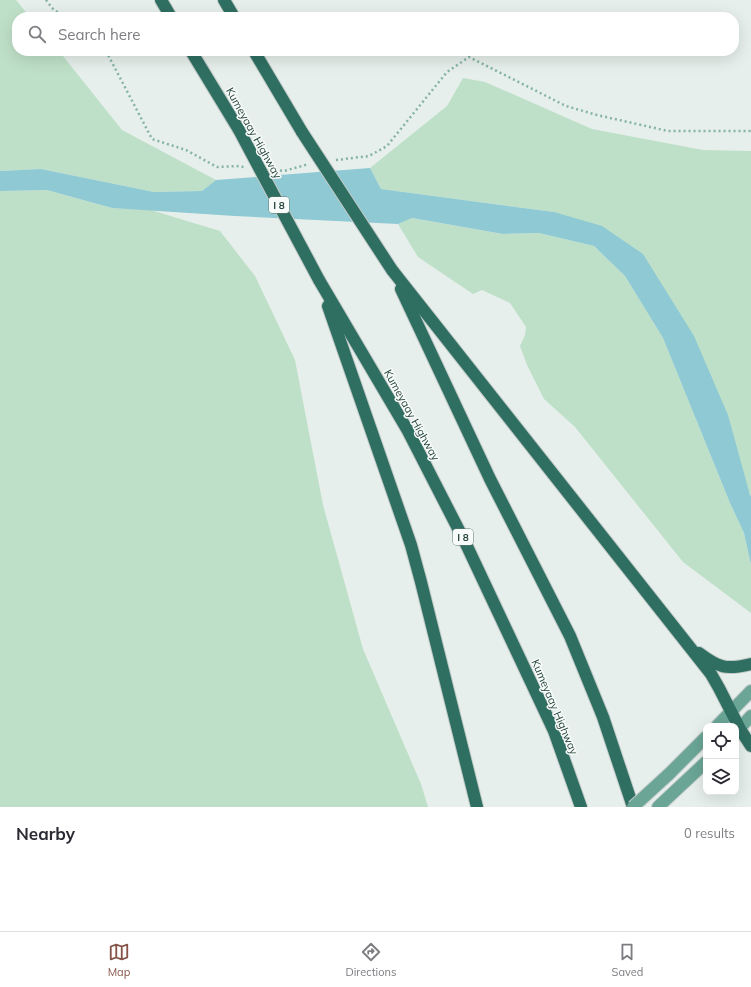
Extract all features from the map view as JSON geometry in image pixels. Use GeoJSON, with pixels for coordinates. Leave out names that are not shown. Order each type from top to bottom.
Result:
{"type":"FeatureCollection","features":[{"type":"Feature","properties":{"kind":"highway"},"geometry":{"type":"LineString","coordinates":[[160,0],[168,12]]}},
{"type":"Feature","properties":{"kind":"highway"},"geometry":{"type":"LineString","coordinates":[[224,0],[231,12]]}},
{"type":"Feature","properties":{"kind":"highway","name":"Kumeyaay Highway"},"geometry":{"type":"LineString","coordinates":[[194,56],[239,130],[318,280],[408,431],[466,544],[554,731],[581,807]]}},
{"type":"Feature","properties":{"kind":"highway"},"geometry":{"type":"LineString","coordinates":[[257,56],[302,132],[392,270],[711,674],[731,712],[735,723]]}},
{"type":"Feature","properties":{"kind":"highway"},"geometry":{"type":"LineString","coordinates":[[392,270],[490,479],[570,636],[603,717],[633,807]]}},
{"type":"Feature","properties":{"kind":"highway"},"geometry":{"type":"LineString","coordinates":[[318,280],[410,546],[423,590],[477,807]]}},
{"type":"Feature","properties":{"kind":"highway"},"geometry":{"type":"LineString","coordinates":[[687,643],[711,662],[721,666],[730,668],[751,664]]}},
{"type":"Feature","properties":{"kind":"highway"},"geometry":{"type":"LineString","coordinates":[[739,732],[751,746]]}},
{"type":"Feature","properties":{"kind":"main road"},"geometry":{"type":"LineString","coordinates":[[720,723],[751,691]]}},
{"type":"Feature","properties":{"kind":"main road"},"geometry":{"type":"LineString","coordinates":[[739,730],[751,716]]}},
{"type":"Feature","properties":{"kind":"main road"},"geometry":{"type":"LineString","coordinates":[[633,807],[703,740]]}},
{"type":"Feature","properties":{"kind":"main road"},"geometry":{"type":"LineString","coordinates":[[658,807],[703,765]]}},
{"type":"Feature","properties":{"kind":"path"},"geometry":{"type":"LineString","coordinates":[[46,0],[57,12]]}},
{"type":"Feature","properties":{"kind":"path"},"geometry":{"type":"LineString","coordinates":[[109,56],[152,139],[186,150],[217,167],[249,167]]}},
{"type":"Feature","properties":{"kind":"path"},"geometry":{"type":"LineString","coordinates":[[333,161],[369,156],[387,146],[447,72],[469,57],[566,106],[668,130],[751,132]]}},
{"type":"Feature","properties":{"kind":"path"},"geometry":{"type":"LineString","coordinates":[[270,169],[284,171],[311,164]]}},
{"type":"Feature","properties":{"kind":"green space"},"geometry":{"type":"Polygon","coordinates":[[[0,0],[16,0],[26,12],[12,12],[12,56],[63,56],[122,130],[216,180],[202,191],[154,192],[41,169],[0,171],[0,0]]]}},
{"type":"Feature","properties":{"kind":"green space"},"geometry":{"type":"Polygon","coordinates":[[[463,78],[485,82],[592,129],[703,150],[751,151],[751,496],[642,254],[554,212],[381,189],[370,168],[447,106],[463,78]]]}},
{"type":"Feature","properties":{"kind":"green space"},"geometry":{"type":"Polygon","coordinates":[[[47,190],[112,208],[151,210],[220,231],[255,276],[295,360],[323,505],[363,649],[421,784],[428,807],[0,807],[0,191],[47,190]]]}},
{"type":"Feature","properties":{"kind":"green space"},"geometry":{"type":"Polygon","coordinates":[[[411,218],[503,234],[539,233],[594,246],[625,276],[663,338],[730,503],[744,533],[751,565],[751,613],[683,562],[575,427],[544,399],[527,365],[520,346],[525,335],[526,327],[510,303],[482,290],[473,294],[418,257],[398,224],[411,218]]]}},
{"type":"Feature","properties":{"kind":"water"},"geometry":{"type":"Polygon","coordinates":[[[370,168],[381,189],[554,212],[602,226],[643,254],[694,336],[728,415],[751,496],[751,565],[744,533],[730,503],[663,338],[625,276],[594,246],[539,233],[503,234],[412,218],[398,224],[112,208],[47,190],[0,191],[0,171],[41,169],[154,192],[202,191],[216,180],[370,168]]]}}]}
